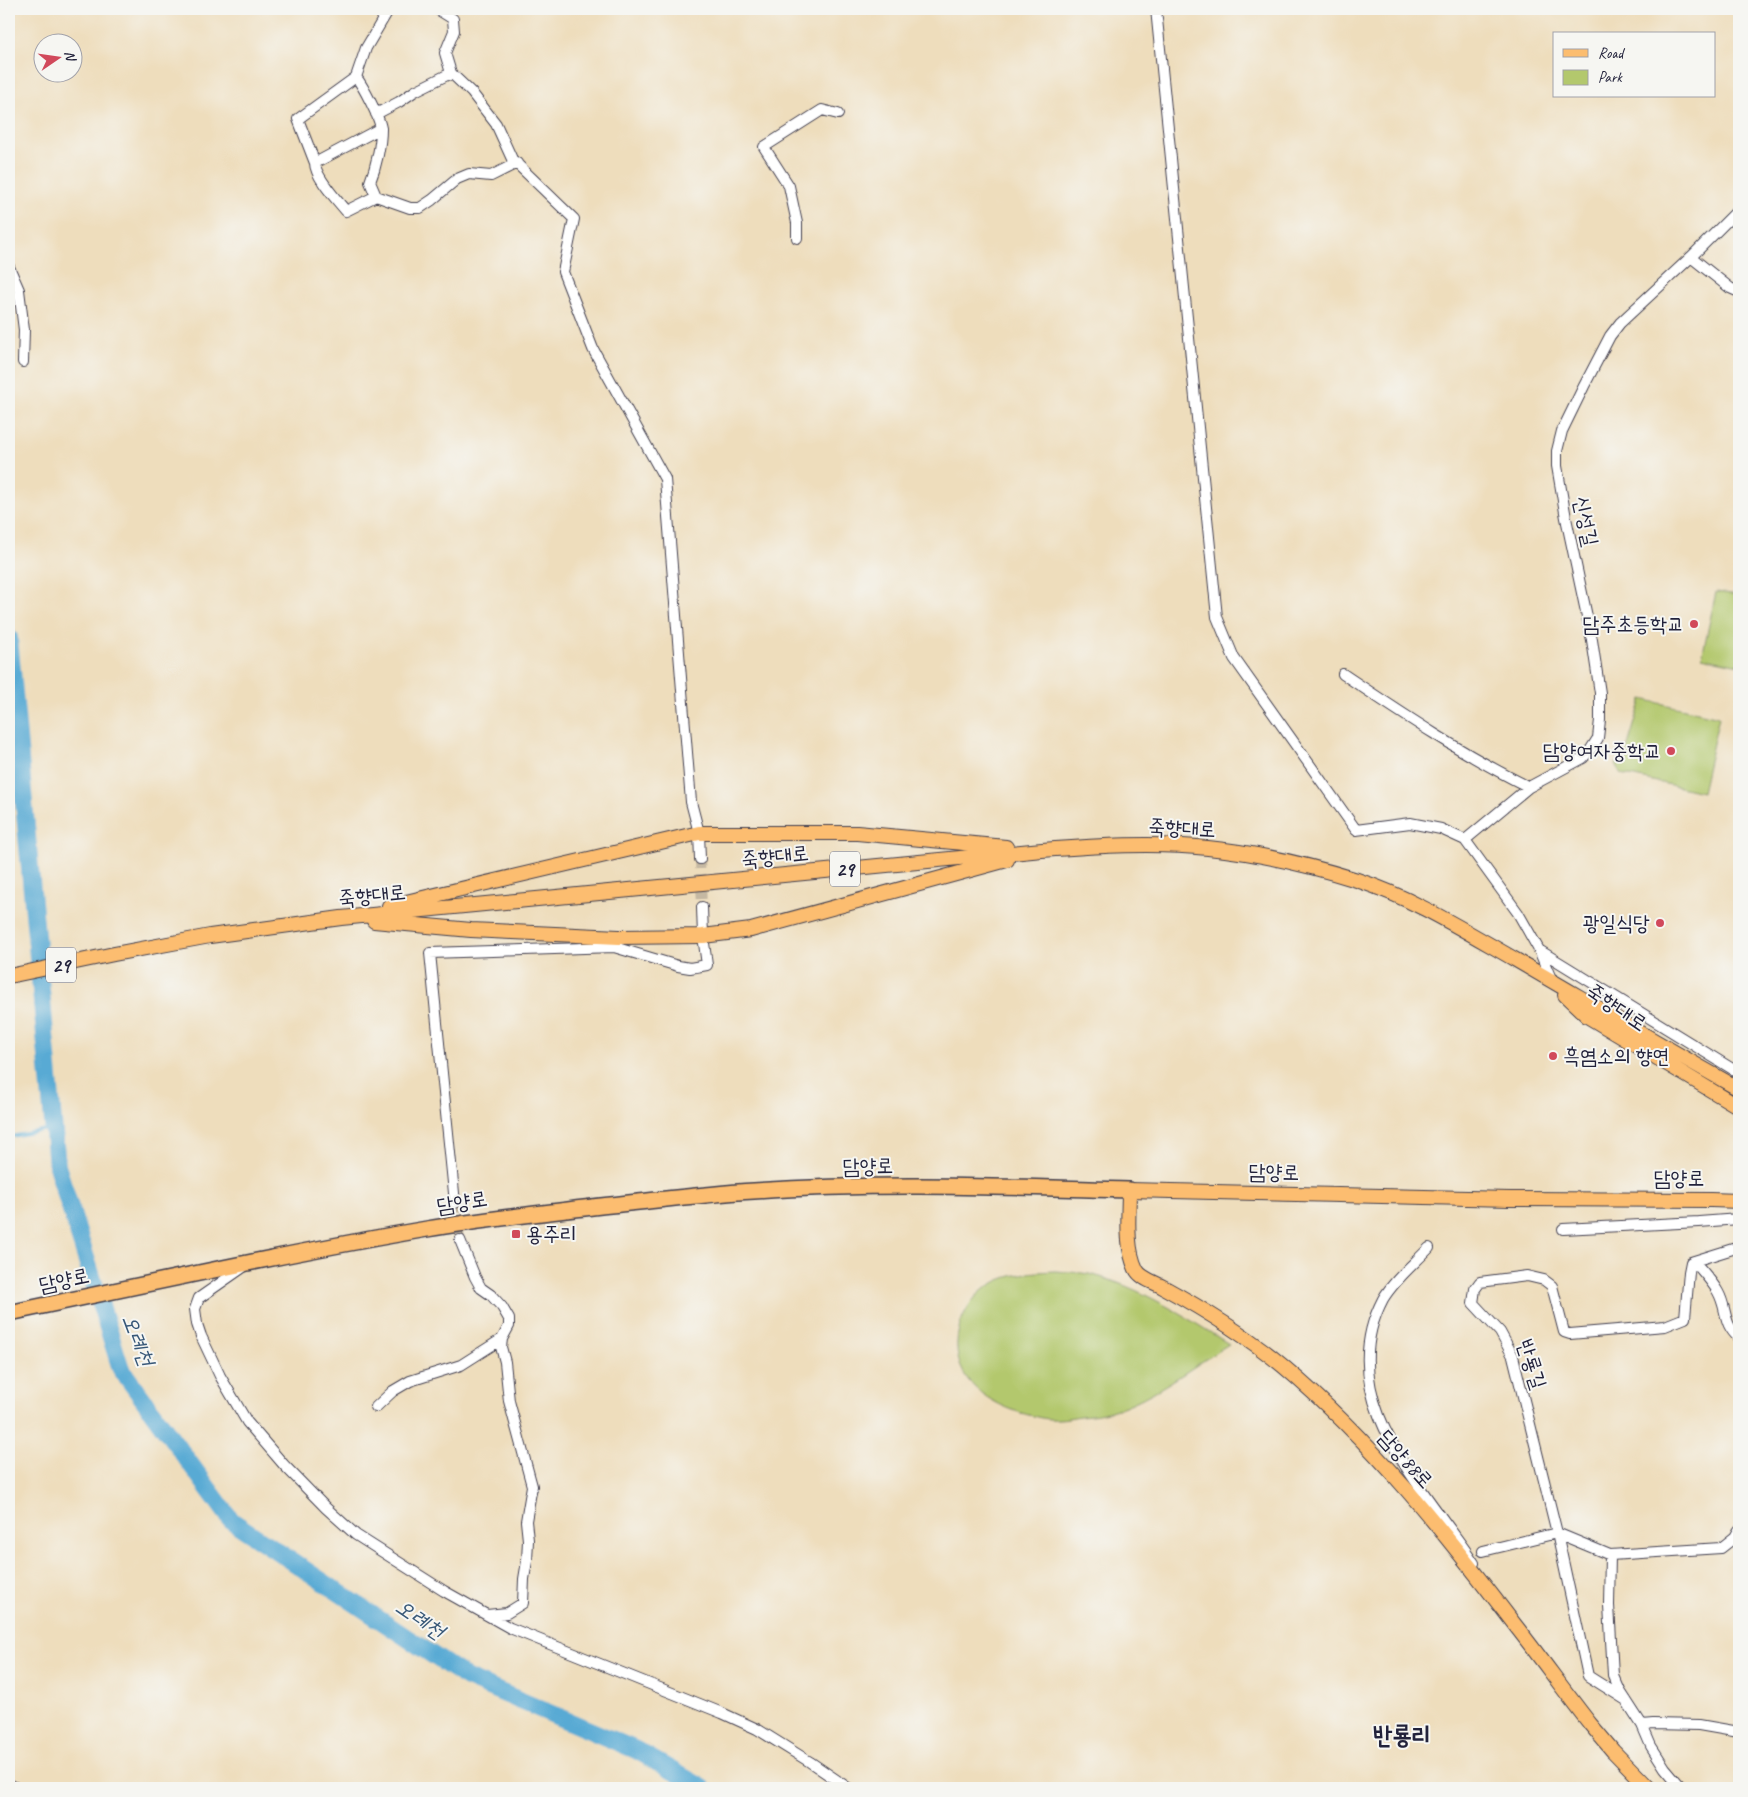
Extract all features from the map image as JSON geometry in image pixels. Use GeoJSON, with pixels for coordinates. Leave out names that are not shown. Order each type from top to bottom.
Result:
{"type":"FeatureCollection","features":[{"type":"Feature","properties":{"kind":"highway","name":"담양로"},"geometry":{"type":"LineString","coordinates":[[16,1312],[199,1273],[384,1237],[492,1219],[755,1191],[940,1186],[1129,1190]]}},
{"type":"Feature","properties":{"kind":"main road"},"geometry":{"type":"LineString","coordinates":[[341,918],[699,832],[857,833],[1042,850]]}},
{"type":"Feature","properties":{"kind":"main road","name":"죽향대로"},"geometry":{"type":"LineString","coordinates":[[9,976],[210,936],[341,918],[1042,850],[1101,846],[1208,848],[1264,856],[1313,868],[1358,881],[1403,898],[1458,927],[1739,1089]]}},
{"type":"Feature","properties":{"kind":"main road"},"geometry":{"type":"LineString","coordinates":[[341,918],[471,930],[619,937],[703,936],[750,930],[1042,850]]}},
{"type":"Feature","properties":{"kind":"main road","name":"죽향대로"},"geometry":{"type":"LineString","coordinates":[[1552,981],[1588,1016],[1739,1107]]}},
{"type":"Feature","properties":{"kind":"main road","name":"담양로"},"geometry":{"type":"LineString","coordinates":[[1129,1190],[1510,1199],[1739,1201]]}},
{"type":"Feature","properties":{"kind":"main road","name":"담양88로"},"geometry":{"type":"LineString","coordinates":[[1129,1190],[1130,1248],[1139,1274],[1179,1296],[1243,1336],[1282,1365],[1347,1424],[1404,1486],[1516,1626],[1591,1725],[1649,1788]]}},
{"type":"Feature","properties":{"kind":"street"},"geometry":{"type":"LineString","coordinates":[[389,9],[366,48],[356,77],[298,119],[315,163],[315,168],[330,193],[346,211],[376,196],[410,208],[420,208],[456,179],[469,174],[491,176],[517,163]]}},
{"type":"Feature","properties":{"kind":"street"},"geometry":{"type":"LineString","coordinates":[[437,9],[454,19],[454,31],[445,53],[451,73],[472,93],[496,124],[512,159],[574,219],[562,272],[594,349],[665,479],[691,802],[699,832],[700,859]]}},
{"type":"Feature","properties":{"kind":"street"},"geometry":{"type":"LineString","coordinates":[[1156,9],[1217,617],[1234,658],[1356,830],[1410,824],[1441,829],[1465,840],[1518,913],[1539,950],[1552,981]]}},
{"type":"Feature","properties":{"kind":"street"},"geometry":{"type":"LineString","coordinates":[[376,114],[451,73]]}},
{"type":"Feature","properties":{"kind":"street"},"geometry":{"type":"LineString","coordinates":[[356,77],[364,87],[381,128],[375,169],[370,182],[376,196]]}},
{"type":"Feature","properties":{"kind":"street"},"geometry":{"type":"LineString","coordinates":[[797,238],[797,223],[789,186],[764,147],[822,110],[838,114]]}},
{"type":"Feature","properties":{"kind":"street"},"geometry":{"type":"LineString","coordinates":[[315,163],[381,128]]}},
{"type":"Feature","properties":{"kind":"street","name":"신성길"},"geometry":{"type":"LineString","coordinates":[[1465,840],[1529,787],[1583,758],[1598,738],[1600,693],[1592,640],[1557,466],[1557,451],[1562,431],[1592,369],[1610,336],[1620,323],[1692,257],[1739,207]]}},
{"type":"Feature","properties":{"kind":"street"},"geometry":{"type":"LineString","coordinates":[[1692,257],[1730,288],[1739,292]]}},
{"type":"Feature","properties":{"kind":"street"},"geometry":{"type":"LineString","coordinates":[[9,267],[19,290],[24,330],[23,362]]}},
{"type":"Feature","properties":{"kind":"street"},"geometry":{"type":"LineString","coordinates":[[1344,674],[1419,725],[1494,770],[1529,787]]}},
{"type":"Feature","properties":{"kind":"street"},"geometry":{"type":"LineString","coordinates":[[455,1203],[430,953],[614,947],[690,968],[707,965],[702,907]]}},
{"type":"Feature","properties":{"kind":"street"},"geometry":{"type":"LineString","coordinates":[[1539,950],[1739,1073]]}},
{"type":"Feature","properties":{"kind":"street"},"geometry":{"type":"LineString","coordinates":[[1563,1229],[1739,1219]]}},
{"type":"Feature","properties":{"kind":"street"},"geometry":{"type":"LineString","coordinates":[[460,1240],[481,1288],[491,1295],[502,1307],[509,1319],[509,1326],[502,1339],[501,1348],[506,1362],[508,1401],[532,1486],[526,1521],[528,1540],[523,1603],[507,1613],[487,1615]]}},
{"type":"Feature","properties":{"kind":"street"},"geometry":{"type":"LineString","coordinates":[[1739,1247],[1694,1260],[1718,1293],[1724,1306],[1727,1324],[1739,1338]]}},
{"type":"Feature","properties":{"kind":"street"},"geometry":{"type":"LineString","coordinates":[[1429,1248],[1384,1298],[1372,1325],[1368,1349],[1368,1373],[1373,1401],[1392,1444],[1516,1626]]}},
{"type":"Feature","properties":{"kind":"street","name":"반룡길"},"geometry":{"type":"LineString","coordinates":[[1626,1700],[1588,1676],[1557,1533],[1513,1356],[1500,1332],[1473,1303],[1475,1289],[1480,1282],[1509,1278],[1527,1276],[1544,1280],[1552,1286],[1564,1332],[1570,1334],[1665,1326],[1684,1318],[1688,1272],[1691,1262],[1694,1260]]}},
{"type":"Feature","properties":{"kind":"street"},"geometry":{"type":"LineString","coordinates":[[248,1264],[199,1298],[195,1309],[197,1324],[210,1358],[232,1400],[247,1422],[284,1465],[326,1508],[356,1535],[444,1591],[510,1628],[722,1713],[756,1729],[848,1788]]}},
{"type":"Feature","properties":{"kind":"street"},"geometry":{"type":"LineString","coordinates":[[376,1407],[393,1391],[410,1381],[461,1365],[502,1339]]}},
{"type":"Feature","properties":{"kind":"street"},"geometry":{"type":"LineString","coordinates":[[1483,1551],[1557,1533],[1610,1555],[1720,1548],[1735,1537],[1739,1530]]}},
{"type":"Feature","properties":{"kind":"street","name":"반룡길"},"geometry":{"type":"LineString","coordinates":[[1610,1555],[1609,1605],[1613,1675],[1620,1692],[1642,1726],[1655,1753],[1682,1788]]}},
{"type":"Feature","properties":{"kind":"street"},"geometry":{"type":"LineString","coordinates":[[1642,1726],[1653,1724],[1699,1725],[1739,1732]]}},
{"type":"Feature","properties":{"kind":"street"},"geometry":{"type":"LineString","coordinates":[[9,1784],[16,1788]]}},
{"type":"Feature","properties":{"kind":"green space"},"geometry":{"type":"Polygon","coordinates":[[[1716,592],[1739,595],[1739,665],[1702,657],[1716,592]]]}},
{"type":"Feature","properties":{"kind":"green space"},"geometry":{"type":"Polygon","coordinates":[[[1642,699],[1719,717],[1702,792],[1621,774],[1615,764],[1626,752],[1642,699]]]}},
{"type":"Feature","properties":{"kind":"green space"},"geometry":{"type":"Polygon","coordinates":[[[1055,1271],[1089,1274],[1126,1286],[1162,1303],[1229,1344],[1152,1393],[1135,1402],[1103,1413],[1063,1419],[1048,1419],[1006,1408],[981,1393],[963,1372],[958,1359],[957,1345],[961,1321],[975,1297],[999,1280],[1022,1274],[1055,1271]]]}},
{"type":"Feature","properties":{"kind":"waterway","name":"오례천"},"geometry":{"type":"LineString","coordinates":[[9,638],[57,1166],[121,1369],[232,1521],[467,1678],[636,1750],[703,1788]]}},
{"type":"Feature","properties":{"kind":"waterway"},"geometry":{"type":"LineString","coordinates":[[9,1137],[54,1128]]}},
{"type":"Feature","properties":{"kind":"tunnel"},"geometry":{"type":"LineString","coordinates":[[700,859],[702,907]]}},
{"type":"Feature","properties":{"kind":"tunnel"},"geometry":{"type":"LineString","coordinates":[[455,1203],[460,1240]]}},
{"type":"Feature","properties":{"kind":"place","name":"담주초등학교"},"geometry":{"type":"Point","coordinates":[1694,624]}},
{"type":"Feature","properties":{"kind":"place","name":"담양여자중학교"},"geometry":{"type":"Point","coordinates":[1671,751]}},
{"type":"Feature","properties":{"kind":"place","name":"광일식당"},"geometry":{"type":"Point","coordinates":[1660,923]}},
{"type":"Feature","properties":{"kind":"place","name":"흑염소의 향연"},"geometry":{"type":"Point","coordinates":[1553,1056]}},
{"type":"Feature","properties":{"kind":"place","name":"용주리"},"geometry":{"type":"Point","coordinates":[516,1234]}},
{"type":"Feature","properties":{"kind":"district","name":"반룡리"},"geometry":{"type":"Point","coordinates":[1402,1735]}}]}
